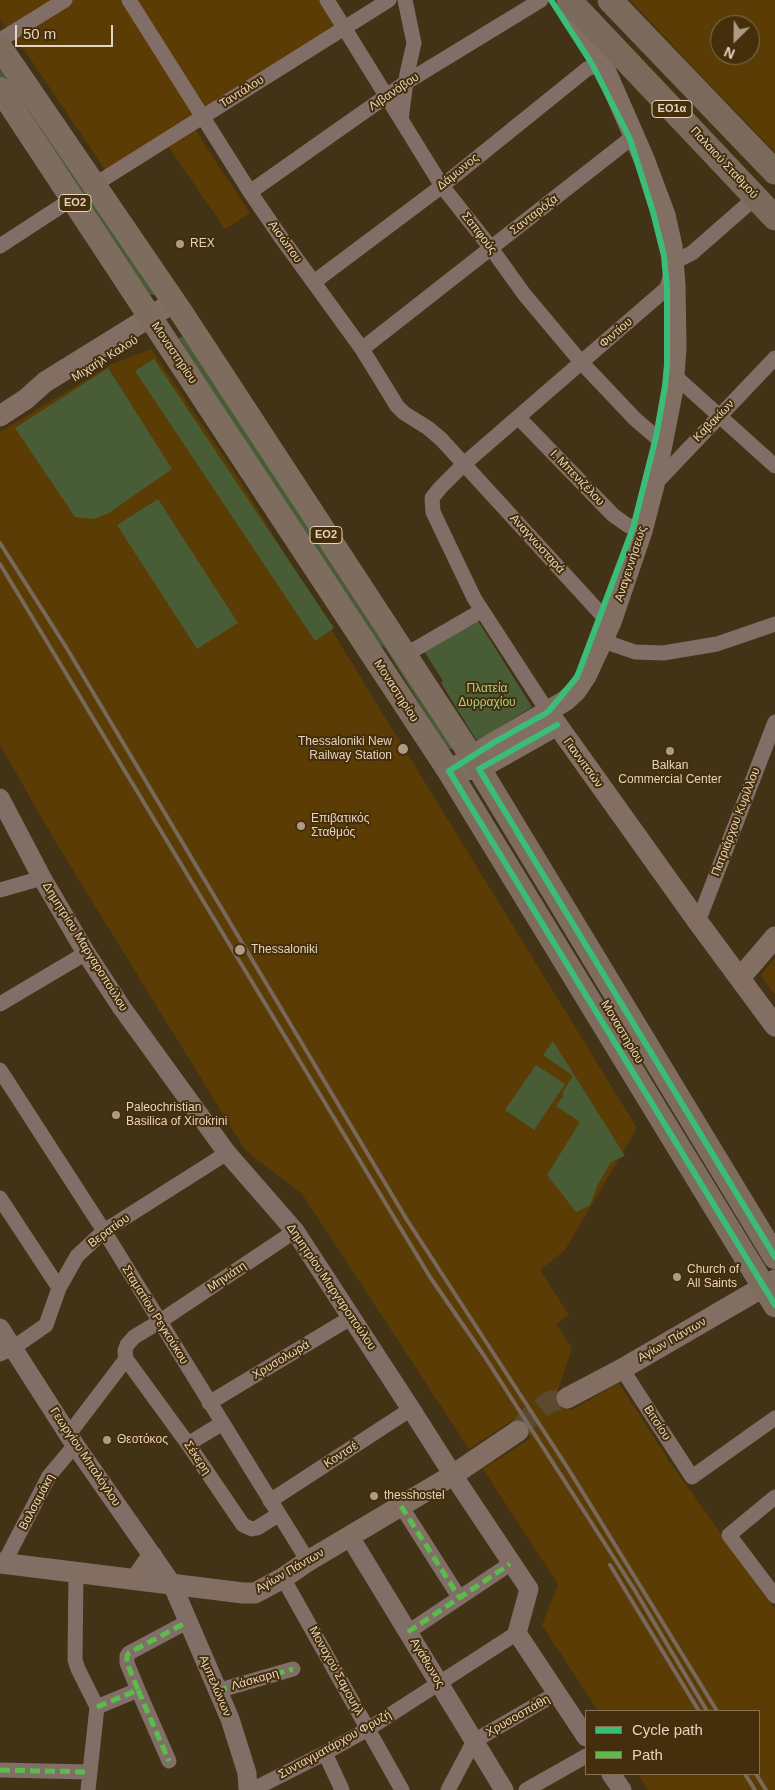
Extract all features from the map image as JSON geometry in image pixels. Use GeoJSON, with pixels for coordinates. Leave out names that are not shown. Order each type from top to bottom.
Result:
{"type":"FeatureCollection","features":[{"type":"Feature","properties":{"kind":"highway","name":"Παλαιού Σταθμού"},"geometry":{"type":"LineString","coordinates":[[569,0],[775,218]]}},
{"type":"Feature","properties":{"kind":"highway","name":"ΕΟ1α"},"geometry":{"type":"LineString","coordinates":[[610,0],[775,172]]}},
{"type":"Feature","properties":{"kind":"main road","name":"Αναγεννήσεως"},"geometry":{"type":"LineString","coordinates":[[449,771],[475,763],[552,718],[564,701],[581,684],[612,622],[642,531],[654,485],[674,376],[676,316],[674,262],[665,214],[652,178],[602,63],[565,0]]}},
{"type":"Feature","properties":{"kind":"main road","name":"Μοναστηρίου"},"geometry":{"type":"LineString","coordinates":[[0,47],[177,307],[475,763],[775,1257]]}},
{"type":"Feature","properties":{"kind":"main road","name":"Μοναστηρίου"},"geometry":{"type":"LineString","coordinates":[[0,89],[449,771],[771,1291]]}},
{"type":"Feature","properties":{"kind":"main road","name":"Μιχαήλ Καλού"},"geometry":{"type":"LineString","coordinates":[[1,413],[26,399],[45,382],[177,307]]}},
{"type":"Feature","properties":{"kind":"main road","name":"Γιαννιτσών"},"geometry":{"type":"LineString","coordinates":[[552,718],[775,1026]]}},
{"type":"Feature","properties":{"kind":"main road"},"geometry":{"type":"LineString","coordinates":[[740,978],[775,937]]}},
{"type":"Feature","properties":{"kind":"main road","name":"Αγίων Πάντων"},"geometry":{"type":"LineString","coordinates":[[567,1398],[771,1291]]}},
{"type":"Feature","properties":{"kind":"main road","name":"Αγίων Πάντων"},"geometry":{"type":"LineString","coordinates":[[2,1563],[247,1594],[259,1591],[453,1475],[518,1431]]}},
{"type":"Feature","properties":{"kind":"main road"},"geometry":{"type":"LineString","coordinates":[[136,1580],[152,1556]]}},
{"type":"Feature","properties":{"kind":"street"},"geometry":{"type":"LineString","coordinates":[[0,40],[66,0]]}},
{"type":"Feature","properties":{"kind":"street","name":"Αισώπου"},"geometry":{"type":"LineString","coordinates":[[129,0],[250,192],[362,349],[399,408],[435,433],[464,464]]}},
{"type":"Feature","properties":{"kind":"street","name":"Σαπφούς"},"geometry":{"type":"LineString","coordinates":[[327,0],[442,186],[491,248],[524,294],[581,362],[634,419],[656,437],[663,440]]}},
{"type":"Feature","properties":{"kind":"street","name":"Ταντάλου"},"geometry":{"type":"LineString","coordinates":[[94,185],[389,0]]}},
{"type":"Feature","properties":{"kind":"street"},"geometry":{"type":"LineString","coordinates":[[401,120],[405,83],[414,43],[414,34],[405,0]]}},
{"type":"Feature","properties":{"kind":"street","name":"Λιβανόβου"},"geometry":{"type":"LineString","coordinates":[[250,192],[405,83],[542,0]]}},
{"type":"Feature","properties":{"kind":"street","name":"Δάμωνος"},"geometry":{"type":"LineString","coordinates":[[314,282],[442,186],[587,69],[602,63]]}},
{"type":"Feature","properties":{"kind":"street","name":"Σανταρόζα"},"geometry":{"type":"LineString","coordinates":[[362,349],[634,136]]}},
{"type":"Feature","properties":{"kind":"street"},"geometry":{"type":"LineString","coordinates":[[674,262],[690,255],[756,197]]}},
{"type":"Feature","properties":{"kind":"street"},"geometry":{"type":"LineString","coordinates":[[0,246],[72,199]]}},
{"type":"Feature","properties":{"kind":"street","name":"Φιντίου"},"geometry":{"type":"LineString","coordinates":[[464,464],[667,288],[674,262]]}},
{"type":"Feature","properties":{"kind":"street","name":"Καβακίων"},"geometry":{"type":"LineString","coordinates":[[654,485],[775,358]]}},
{"type":"Feature","properties":{"kind":"street"},"geometry":{"type":"LineString","coordinates":[[674,376],[775,466]]}},
{"type":"Feature","properties":{"kind":"street","name":"Ι. Μπενιζέλου"},"geometry":{"type":"LineString","coordinates":[[518,417],[613,515],[623,523],[642,531]]}},
{"type":"Feature","properties":{"kind":"street","name":"Γιαννιτσών"},"geometry":{"type":"LineString","coordinates":[[464,464],[435,493],[432,498],[432,508],[481,611],[552,718]]}},
{"type":"Feature","properties":{"kind":"street","name":"Αναγνωσταρά"},"geometry":{"type":"LineString","coordinates":[[464,464],[600,614],[612,622]]}},
{"type":"Feature","properties":{"kind":"street"},"geometry":{"type":"LineString","coordinates":[[405,655],[481,611]]}},
{"type":"Feature","properties":{"kind":"street"},"geometry":{"type":"LineString","coordinates":[[603,641],[635,652],[664,653],[717,644],[775,624]]}},
{"type":"Feature","properties":{"kind":"street","name":"Πατριάρχου Κυρίλλου"},"geometry":{"type":"LineString","coordinates":[[698,922],[775,722]]}},
{"type":"Feature","properties":{"kind":"street","name":"Δημητρίου Μαργαροπούλου"},"geometry":{"type":"LineString","coordinates":[[0,798],[42,878],[86,953],[122,1008],[227,1153],[295,1231],[510,1564],[529,1589],[517,1633]]}},
{"type":"Feature","properties":{"kind":"street"},"geometry":{"type":"LineString","coordinates":[[0,890],[42,878]]}},
{"type":"Feature","properties":{"kind":"street"},"geometry":{"type":"LineString","coordinates":[[0,1004],[86,953]]}},
{"type":"Feature","properties":{"kind":"street","name":"Σταματίου Ρεγκούκου"},"geometry":{"type":"LineString","coordinates":[[0,1070],[104,1231],[221,1424],[308,1561]]}},
{"type":"Feature","properties":{"kind":"street","name":"Βερατίου"},"geometry":{"type":"LineString","coordinates":[[7,1351],[46,1325],[59,1288],[80,1253],[104,1231],[227,1153]]}},
{"type":"Feature","properties":{"kind":"street"},"geometry":{"type":"LineString","coordinates":[[0,1198],[59,1288]]}},
{"type":"Feature","properties":{"kind":"street","name":"Μηνιάτη"},"geometry":{"type":"LineString","coordinates":[[159,1322],[295,1231]]}},
{"type":"Feature","properties":{"kind":"street","name":"Χρυσολωρά"},"geometry":{"type":"LineString","coordinates":[[209,1403],[352,1318]]}},
{"type":"Feature","properties":{"kind":"street"},"geometry":{"type":"LineString","coordinates":[[72,1439],[126,1359],[125,1351],[130,1341],[159,1322]]}},
{"type":"Feature","properties":{"kind":"street","name":"Γεωργίου Μπαλόγλου"},"geometry":{"type":"LineString","coordinates":[[0,1328],[7,1351],[72,1439],[172,1584]]}},
{"type":"Feature","properties":{"kind":"street","name":"Σέκερη"},"geometry":{"type":"LineString","coordinates":[[126,1359],[188,1444],[243,1525],[252,1529],[257,1528],[278,1515]]}},
{"type":"Feature","properties":{"kind":"street","name":"Βιτσίου"},"geometry":{"type":"LineString","coordinates":[[622,1369],[692,1477],[775,1418]]}},
{"type":"Feature","properties":{"kind":"street","name":"Κοντσέ"},"geometry":{"type":"LineString","coordinates":[[270,1501],[411,1409]]}},
{"type":"Feature","properties":{"kind":"street"},"geometry":{"type":"LineString","coordinates":[[188,1444],[221,1424]]}},
{"type":"Feature","properties":{"kind":"street","name":"Βαλσαμάκη"},"geometry":{"type":"LineString","coordinates":[[2,1563],[49,1476],[72,1439]]}},
{"type":"Feature","properties":{"kind":"street"},"geometry":{"type":"LineString","coordinates":[[775,1497],[729,1536],[775,1596]]}},
{"type":"Feature","properties":{"kind":"street"},"geometry":{"type":"LineString","coordinates":[[401,1506],[459,1597]]}},
{"type":"Feature","properties":{"kind":"street","name":"Αγάθωνος"},"geometry":{"type":"LineString","coordinates":[[350,1536],[504,1790]]}},
{"type":"Feature","properties":{"kind":"street"},"geometry":{"type":"LineString","coordinates":[[408,1632],[510,1564]]}},
{"type":"Feature","properties":{"kind":"street"},"geometry":{"type":"LineString","coordinates":[[76,1572],[75,1660],[97,1707],[88,1790]]}},
{"type":"Feature","properties":{"kind":"street","name":"Μοναχού Σαμουήλ"},"geometry":{"type":"LineString","coordinates":[[283,1578],[402,1790]]}},
{"type":"Feature","properties":{"kind":"street","name":"Αμπελώνων"},"geometry":{"type":"LineString","coordinates":[[172,1584],[230,1719],[247,1773],[248,1790]]}},
{"type":"Feature","properties":{"kind":"street"},"geometry":{"type":"LineString","coordinates":[[169,1761],[127,1663],[127,1656],[129,1653],[187,1622]]}},
{"type":"Feature","properties":{"kind":"street"},"geometry":{"type":"LineString","coordinates":[[517,1633],[585,1735]]}},
{"type":"Feature","properties":{"kind":"street","name":"Συνταγματάρχου Φρυζή"},"geometry":{"type":"LineString","coordinates":[[252,1790],[368,1729],[438,1682],[517,1633]]}},
{"type":"Feature","properties":{"kind":"street","name":"Λάσκαρη"},"geometry":{"type":"LineString","coordinates":[[217,1691],[293,1669]]}},
{"type":"Feature","properties":{"kind":"street"},"geometry":{"type":"LineString","coordinates":[[97,1707],[138,1690]]}},
{"type":"Feature","properties":{"kind":"street","name":"Χρυσοσπάθη"},"geometry":{"type":"LineString","coordinates":[[448,1790],[474,1741],[557,1692]]}},
{"type":"Feature","properties":{"kind":"street"},"geometry":{"type":"LineString","coordinates":[[325,1753],[342,1790]]}},
{"type":"Feature","properties":{"kind":"street"},"geometry":{"type":"LineString","coordinates":[[526,1790],[585,1757]]}},
{"type":"Feature","properties":{"kind":"street"},"geometry":{"type":"LineString","coordinates":[[0,1770],[90,1772]]}},
{"type":"Feature","properties":{"kind":"street"},"geometry":{"type":"LineString","coordinates":[[612,1775],[622,1790]]}},
{"type":"Feature","properties":{"kind":"shaded area"},"geometry":{"type":"Polygon","coordinates":[[[0,0],[320,0],[336,26],[188,119],[250,213],[225,229],[161,136],[106,171],[27,54],[0,19],[0,0]]]}},
{"type":"Feature","properties":{"kind":"shaded area"},"geometry":{"type":"Polygon","coordinates":[[[630,0],[775,0],[775,152],[713,88],[630,0]]]}},
{"type":"Feature","properties":{"kind":"shaded area"},"geometry":{"type":"Polygon","coordinates":[[[151,349],[239,479],[637,1128],[565,1250],[540,1270],[569,1315],[556,1324],[572,1348],[558,1390],[570,1411],[619,1383],[671,1464],[775,1609],[775,1790],[648,1790],[639,1775],[760,1775],[760,1710],[597,1710],[542,1625],[558,1584],[483,1469],[531,1438],[519,1416],[469,1449],[302,1194],[245,1150],[55,841],[0,745],[0,432],[112,364],[151,349]]]}},
{"type":"Feature","properties":{"kind":"shaded area"},"geometry":{"type":"Polygon","coordinates":[[[775,958],[775,995],[761,975],[775,958]]]}},
{"type":"Feature","properties":{"kind":"green space"},"geometry":{"type":"Polygon","coordinates":[[[0,61],[156,295],[149,295],[0,78],[0,61]]]}},
{"type":"Feature","properties":{"kind":"green space"},"geometry":{"type":"Polygon","coordinates":[[[183,337],[288,491],[453,746],[452,749],[448,749],[385,648],[377,642],[179,339],[183,337]]]}},
{"type":"Feature","properties":{"kind":"green space"},"geometry":{"type":"Polygon","coordinates":[[[154,359],[334,628],[315,641],[135,371],[154,359]]]}},
{"type":"Feature","properties":{"kind":"green space"},"geometry":{"type":"Polygon","coordinates":[[[108,368],[172,469],[109,513],[94,519],[75,517],[15,428],[108,368]]]}},
{"type":"Feature","properties":{"kind":"green space"},"geometry":{"type":"Polygon","coordinates":[[[158,499],[238,623],[197,649],[117,525],[158,499]]]}},
{"type":"Feature","properties":{"kind":"green space","name":"Πλατεία Δυρραχίου"},"geometry":{"type":"Polygon","coordinates":[[[475,616],[532,707],[477,741],[422,648],[475,616]]]}},
{"type":"Feature","properties":{"kind":"green space"},"geometry":{"type":"Polygon","coordinates":[[[553,1041],[625,1156],[611,1162],[597,1186],[590,1205],[576,1212],[547,1175],[580,1122],[556,1106],[564,1095],[562,1093],[573,1076],[543,1055],[553,1041]]]}},
{"type":"Feature","properties":{"kind":"green space"},"geometry":{"type":"Polygon","coordinates":[[[536,1065],[565,1084],[534,1130],[505,1110],[536,1065]]]}},
{"type":"Feature","properties":{"kind":"tunnel"},"geometry":{"type":"LineString","coordinates":[[518,1431],[529,1418],[549,1402],[567,1398]]}},
{"type":"Feature","properties":{"kind":"railway"},"geometry":{"type":"LineString","coordinates":[[0,543],[66,647],[407,1220],[569,1470],[716,1710]]}},
{"type":"Feature","properties":{"kind":"railway"},"geometry":{"type":"LineString","coordinates":[[0,564],[430,1277],[483,1354],[634,1589],[706,1710]]}},
{"type":"Feature","properties":{"kind":"railway"},"geometry":{"type":"LineString","coordinates":[[610,1565],[698,1710]]}},
{"type":"Feature","properties":{"kind":"railway"},"geometry":{"type":"LineString","coordinates":[[746,1775],[755,1790]]}},
{"type":"Feature","properties":{"kind":"railway"},"geometry":{"type":"LineString","coordinates":[[757,1775],[766,1790]]}},
{"type":"Feature","properties":{"kind":"marked path"},"geometry":{"type":"LineString","coordinates":[[401,1506],[459,1597]]}},
{"type":"Feature","properties":{"kind":"marked path"},"geometry":{"type":"LineString","coordinates":[[408,1632],[510,1564]]}},
{"type":"Feature","properties":{"kind":"marked path"},"geometry":{"type":"LineString","coordinates":[[97,1707],[138,1690],[127,1663],[129,1653],[187,1622]]}},
{"type":"Feature","properties":{"kind":"marked path"},"geometry":{"type":"LineString","coordinates":[[217,1691],[293,1669]]}},
{"type":"Feature","properties":{"kind":"marked path"},"geometry":{"type":"LineString","coordinates":[[138,1690],[169,1761]]}},
{"type":"Feature","properties":{"kind":"marked path"},"geometry":{"type":"LineString","coordinates":[[0,1770],[90,1772]]}},
{"type":"Feature","properties":{"kind":"cycle path"},"geometry":{"type":"LineString","coordinates":[[551,0],[592,64],[630,139],[653,212],[664,256],[667,288],[667,365],[665,386],[656,437],[633,528],[577,677],[548,712],[493,743],[449,771],[775,1305]]}},
{"type":"Feature","properties":{"kind":"cycle path"},"geometry":{"type":"LineString","coordinates":[[557,725],[479,769],[775,1257]]}},
{"type":"Feature","properties":{"kind":"place","name":"REX"},"geometry":{"type":"Point","coordinates":[180,244]}},
{"type":"Feature","properties":{"kind":"place","name":"Thessaloniki New Railway Station"},"geometry":{"type":"Point","coordinates":[403,749]}},
{"type":"Feature","properties":{"kind":"place","name":"Balkan Commercial Center"},"geometry":{"type":"Point","coordinates":[670,751]}},
{"type":"Feature","properties":{"kind":"place","name":"Επιβατικός Σταθμός"},"geometry":{"type":"Point","coordinates":[301,826]}},
{"type":"Feature","properties":{"kind":"place","name":"Thessaloniki"},"geometry":{"type":"Point","coordinates":[240,950]}},
{"type":"Feature","properties":{"kind":"place","name":"Paleochristian Basilica of Xirokrini"},"geometry":{"type":"Point","coordinates":[116,1115]}},
{"type":"Feature","properties":{"kind":"place","name":"Church of All Saints"},"geometry":{"type":"Point","coordinates":[677,1277]}},
{"type":"Feature","properties":{"kind":"place","name":"Θεοτόκος"},"geometry":{"type":"Point","coordinates":[107,1440]}},
{"type":"Feature","properties":{"kind":"place","name":"thesshostel"},"geometry":{"type":"Point","coordinates":[374,1496]}}]}
